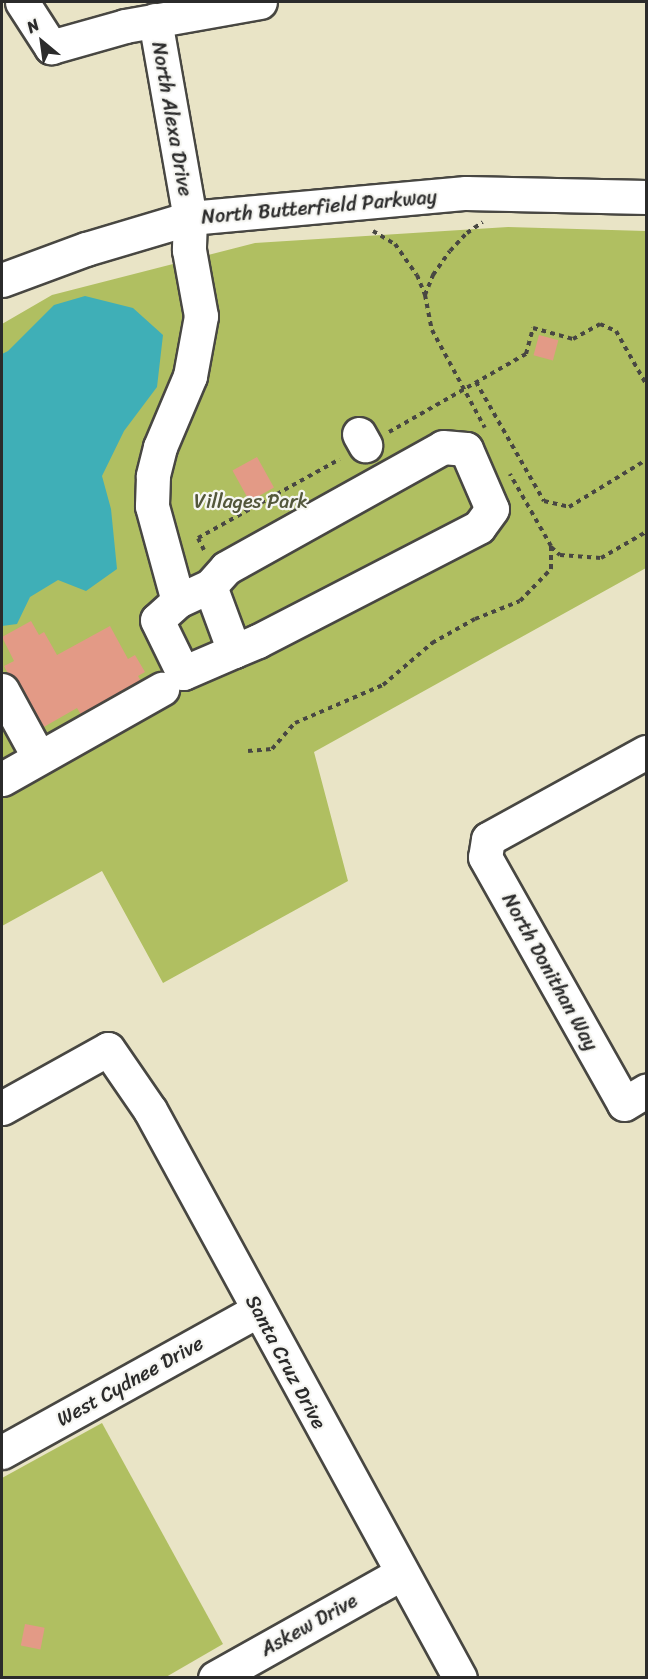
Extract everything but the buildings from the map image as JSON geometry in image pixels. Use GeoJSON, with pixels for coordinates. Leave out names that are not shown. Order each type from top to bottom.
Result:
{"type":"FeatureCollection","features":[{"type":"Feature","properties":{"kind":"street"},"geometry":{"type":"LineString","coordinates":[[22,2],[51,47],[155,20],[260,2]]}},
{"type":"Feature","properties":{"kind":"street","name":"North Alexa Drive"},"geometry":{"type":"LineString","coordinates":[[155,20],[190,218],[189,250],[201,316],[190,376],[160,447],[153,476],[152,506],[178,601]]}},
{"type":"Feature","properties":{"kind":"street","name":"North Butterfield Parkway"},"geometry":{"type":"LineString","coordinates":[[2,280],[86,249],[190,218],[466,193],[646,197]]}},
{"type":"Feature","properties":{"kind":"street"},"geometry":{"type":"LineString","coordinates":[[443,447],[466,449],[492,509],[479,527],[258,641],[183,673],[157,620],[208,571],[226,568],[443,447]]}},
{"type":"Feature","properties":{"kind":"street"},"geometry":{"type":"LineString","coordinates":[[208,571],[234,651]]}},
{"type":"Feature","properties":{"kind":"street"},"geometry":{"type":"LineString","coordinates":[[2,779],[162,689]]}},
{"type":"Feature","properties":{"kind":"street"},"geometry":{"type":"LineString","coordinates":[[2,690],[39,758]]}},
{"type":"Feature","properties":{"kind":"street","name":"North Donithan Way"},"geometry":{"type":"LineString","coordinates":[[635,1098],[485,856],[488,839],[646,752]]}},
{"type":"Feature","properties":{"kind":"street","name":"Santa Cruz Drive"},"geometry":{"type":"LineString","coordinates":[[2,1108],[108,1049],[150,1110],[460,1677]]}},
{"type":"Feature","properties":{"kind":"street","name":"West Cydnee Drive"},"geometry":{"type":"LineString","coordinates":[[2,1452],[258,1310]]}},
{"type":"Feature","properties":{"kind":"street","name":"Askew Drive"},"geometry":{"type":"LineString","coordinates":[[216,1677],[402,1573]]}},
{"type":"Feature","properties":{"kind":"path"},"geometry":{"type":"LineString","coordinates":[[369,229],[395,244],[406,257],[425,295],[433,275],[450,251],[467,233],[483,221]]}},
{"type":"Feature","properties":{"kind":"path"},"geometry":{"type":"LineString","coordinates":[[208,571],[198,538],[362,439],[476,382],[526,354],[533,328],[573,339],[600,324],[616,331],[646,384]]}},
{"type":"Feature","properties":{"kind":"path"},"geometry":{"type":"LineString","coordinates":[[476,382],[544,501],[569,507],[646,460]]}},
{"type":"Feature","properties":{"kind":"path"},"geometry":{"type":"LineString","coordinates":[[551,546],[560,555],[601,558],[646,532]]}},
{"type":"Feature","properties":{"kind":"green space","name":"Villages Park"},"geometry":{"type":"Polygon","coordinates":[[[508,227],[646,231],[646,568],[314,752],[348,881],[163,983],[102,871],[2,926],[2,324],[52,295],[255,243],[508,227]]]}},
{"type":"Feature","properties":{"kind":"green space"},"geometry":{"type":"Polygon","coordinates":[[[102,1423],[223,1644],[166,1677],[2,1677],[2,1478],[102,1423]]]}},
{"type":"Feature","properties":{"kind":"water"},"geometry":{"type":"Polygon","coordinates":[[[85,296],[133,308],[163,335],[157,387],[124,431],[102,476],[111,509],[117,569],[86,591],[58,580],[30,597],[17,624],[2,626],[2,354],[8,351],[54,305],[85,296]]]}}]}
